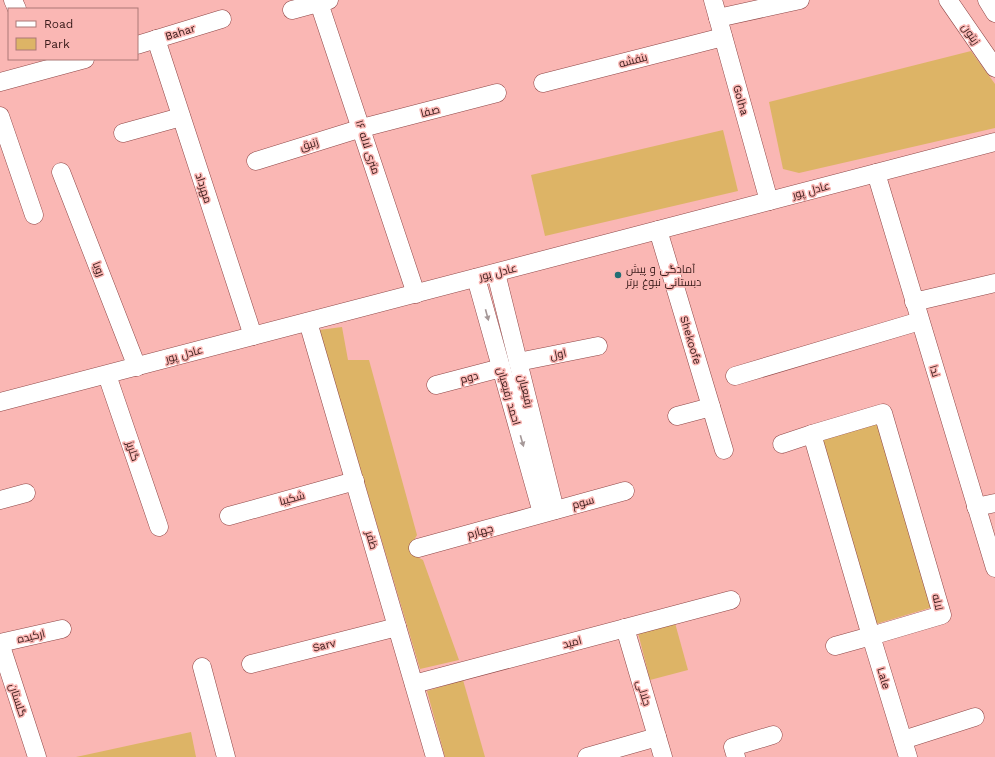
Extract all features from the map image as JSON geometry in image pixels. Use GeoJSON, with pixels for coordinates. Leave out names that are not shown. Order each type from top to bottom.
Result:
{"type":"FeatureCollection","features":[{"type":"Feature","properties":{"kind":"street","name":"Golha"},"geometry":{"type":"LineString","coordinates":[[713,0],[769,201]]}},
{"type":"Feature","properties":{"kind":"street"},"geometry":{"type":"LineString","coordinates":[[718,18],[800,0]]}},
{"type":"Feature","properties":{"kind":"street","name":"زیتون"},"geometry":{"type":"LineString","coordinates":[[948,0],[995,68]]}},
{"type":"Feature","properties":{"kind":"street"},"geometry":{"type":"LineString","coordinates":[[987,0],[995,13]]}},
{"type":"Feature","properties":{"kind":"street"},"geometry":{"type":"LineString","coordinates":[[292,10],[322,1]]}},
{"type":"Feature","properties":{"kind":"street","name":"۱۶ متری لاله"},"geometry":{"type":"LineString","coordinates":[[322,1],[416,294]]}},
{"type":"Feature","properties":{"kind":"street","name":"Bahar"},"geometry":{"type":"LineString","coordinates":[[138,44],[222,19]]}},
{"type":"Feature","properties":{"kind":"street","name":"بنفشه"},"geometry":{"type":"LineString","coordinates":[[543,83],[723,37]]}},
{"type":"Feature","properties":{"kind":"street","name":"مهرداد"},"geometry":{"type":"LineString","coordinates":[[156,39],[252,336]]}},
{"type":"Feature","properties":{"kind":"street"},"geometry":{"type":"LineString","coordinates":[[0,82],[41,65],[77,60]]}},
{"type":"Feature","properties":{"kind":"street","name":"صفا"},"geometry":{"type":"LineString","coordinates":[[362,128],[498,93]]}},
{"type":"Feature","properties":{"kind":"street"},"geometry":{"type":"LineString","coordinates":[[0,116],[34,215]]}},
{"type":"Feature","properties":{"kind":"street"},"geometry":{"type":"LineString","coordinates":[[123,133],[181,117]]}},
{"type":"Feature","properties":{"kind":"street","name":"زنبق"},"geometry":{"type":"LineString","coordinates":[[256,160],[362,128]]}},
{"type":"Feature","properties":{"kind":"street","name":"عادل پور"},"geometry":{"type":"LineString","coordinates":[[0,402],[995,142]]}},
{"type":"Feature","properties":{"kind":"street","name":"رویا"},"geometry":{"type":"LineString","coordinates":[[61,172],[137,366]]}},
{"type":"Feature","properties":{"kind":"street","name":"ندا"},"geometry":{"type":"LineString","coordinates":[[876,173],[995,568]]}},
{"type":"Feature","properties":{"kind":"street","name":"Shekoofe"},"geometry":{"type":"LineString","coordinates":[[658,230],[724,450]]}},
{"type":"Feature","properties":{"kind":"street","name":"رفیعیان"},"geometry":{"type":"LineString","coordinates":[[496,273],[518,362],[548,512]]}},
{"type":"Feature","properties":{"kind":"street","name":"احمد رفیعیان"},"geometry":{"type":"LineString","coordinates":[[476,278],[501,368],[548,512]]}},
{"type":"Feature","properties":{"kind":"street"},"geometry":{"type":"LineString","coordinates":[[914,302],[995,284]]}},
{"type":"Feature","properties":{"kind":"street"},"geometry":{"type":"LineString","coordinates":[[735,376],[920,320]]}},
{"type":"Feature","properties":{"kind":"street","name":"ظفر"},"geometry":{"type":"LineString","coordinates":[[308,322],[435,757]]}},
{"type":"Feature","properties":{"kind":"street","name":"اول"},"geometry":{"type":"LineString","coordinates":[[518,362],[598,346]]}},
{"type":"Feature","properties":{"kind":"street","name":"دوم"},"geometry":{"type":"LineString","coordinates":[[436,385],[501,368]]}},
{"type":"Feature","properties":{"kind":"street","name":"گلریز"},"geometry":{"type":"LineString","coordinates":[[107,374],[159,527]]}},
{"type":"Feature","properties":{"kind":"street"},"geometry":{"type":"LineString","coordinates":[[677,416],[711,407]]}},
{"type":"Feature","properties":{"kind":"street","name":"لاله"},"geometry":{"type":"LineString","coordinates":[[782,444],[883,413],[942,615],[871,636]]}},
{"type":"Feature","properties":{"kind":"street"},"geometry":{"type":"LineString","coordinates":[[812,434],[871,636],[835,646]]}},
{"type":"Feature","properties":{"kind":"street","name":"شکیبا"},"geometry":{"type":"LineString","coordinates":[[229,516],[355,481]]}},
{"type":"Feature","properties":{"kind":"street","name":"سوم"},"geometry":{"type":"LineString","coordinates":[[548,512],[625,491]]}},
{"type":"Feature","properties":{"kind":"street"},"geometry":{"type":"LineString","coordinates":[[0,500],[26,493]]}},
{"type":"Feature","properties":{"kind":"street"},"geometry":{"type":"LineString","coordinates":[[976,506],[995,503]]}},
{"type":"Feature","properties":{"kind":"street","name":"چهارم"},"geometry":{"type":"LineString","coordinates":[[418,548],[548,512]]}},
{"type":"Feature","properties":{"kind":"street","name":"امید"},"geometry":{"type":"LineString","coordinates":[[414,684],[731,600]]}},
{"type":"Feature","properties":{"kind":"street","name":"Sarv"},"geometry":{"type":"LineString","coordinates":[[250,664],[397,627]]}},
{"type":"Feature","properties":{"kind":"street","name":"جلالی"},"geometry":{"type":"LineString","coordinates":[[625,628],[663,757]]}},
{"type":"Feature","properties":{"kind":"street","name":"ارکیده"},"geometry":{"type":"LineString","coordinates":[[0,643],[62,629]]}},
{"type":"Feature","properties":{"kind":"street","name":"Lale"},"geometry":{"type":"LineString","coordinates":[[871,636],[905,752]]}},
{"type":"Feature","properties":{"kind":"street","name":"گلستان"},"geometry":{"type":"LineString","coordinates":[[0,643],[37,757]]}},
{"type":"Feature","properties":{"kind":"street"},"geometry":{"type":"LineString","coordinates":[[202,667],[226,757]]}},
{"type":"Feature","properties":{"kind":"street"},"geometry":{"type":"LineString","coordinates":[[905,752],[976,717]]}},
{"type":"Feature","properties":{"kind":"street"},"geometry":{"type":"LineString","coordinates":[[736,757],[733,747],[773,735]]}},
{"type":"Feature","properties":{"kind":"street"},"geometry":{"type":"LineString","coordinates":[[587,757],[657,737]]}},
{"type":"Feature","properties":{"kind":"green space"},"geometry":{"type":"Polygon","coordinates":[[[971,51],[995,84],[995,128],[799,173],[783,169],[769,102],[971,51]]]}},
{"type":"Feature","properties":{"kind":"green space"},"geometry":{"type":"Polygon","coordinates":[[[723,130],[738,191],[545,236],[531,175],[723,130]]]}},
{"type":"Feature","properties":{"kind":"green space"},"geometry":{"type":"Polygon","coordinates":[[[342,327],[348,360],[369,360],[417,535],[413,542],[414,555],[423,560],[459,660],[420,669],[319,330],[342,327]]]}},
{"type":"Feature","properties":{"kind":"green space"},"geometry":{"type":"Polygon","coordinates":[[[878,423],[933,607],[876,624],[822,439],[878,423]]]}},
{"type":"Feature","properties":{"kind":"green space"},"geometry":{"type":"Polygon","coordinates":[[[675,623],[688,670],[650,680],[638,633],[675,623]]]}},
{"type":"Feature","properties":{"kind":"green space"},"geometry":{"type":"Polygon","coordinates":[[[463,680],[485,757],[445,757],[427,691],[463,680]]]}},
{"type":"Feature","properties":{"kind":"green space"},"geometry":{"type":"Polygon","coordinates":[[[191,732],[196,757],[76,757],[191,732]]]}},
{"type":"Feature","properties":{"kind":"place","name":"آمادگی و پیش دبستانی نبوغ برتر"},"geometry":{"type":"Point","coordinates":[618,275]}}]}
